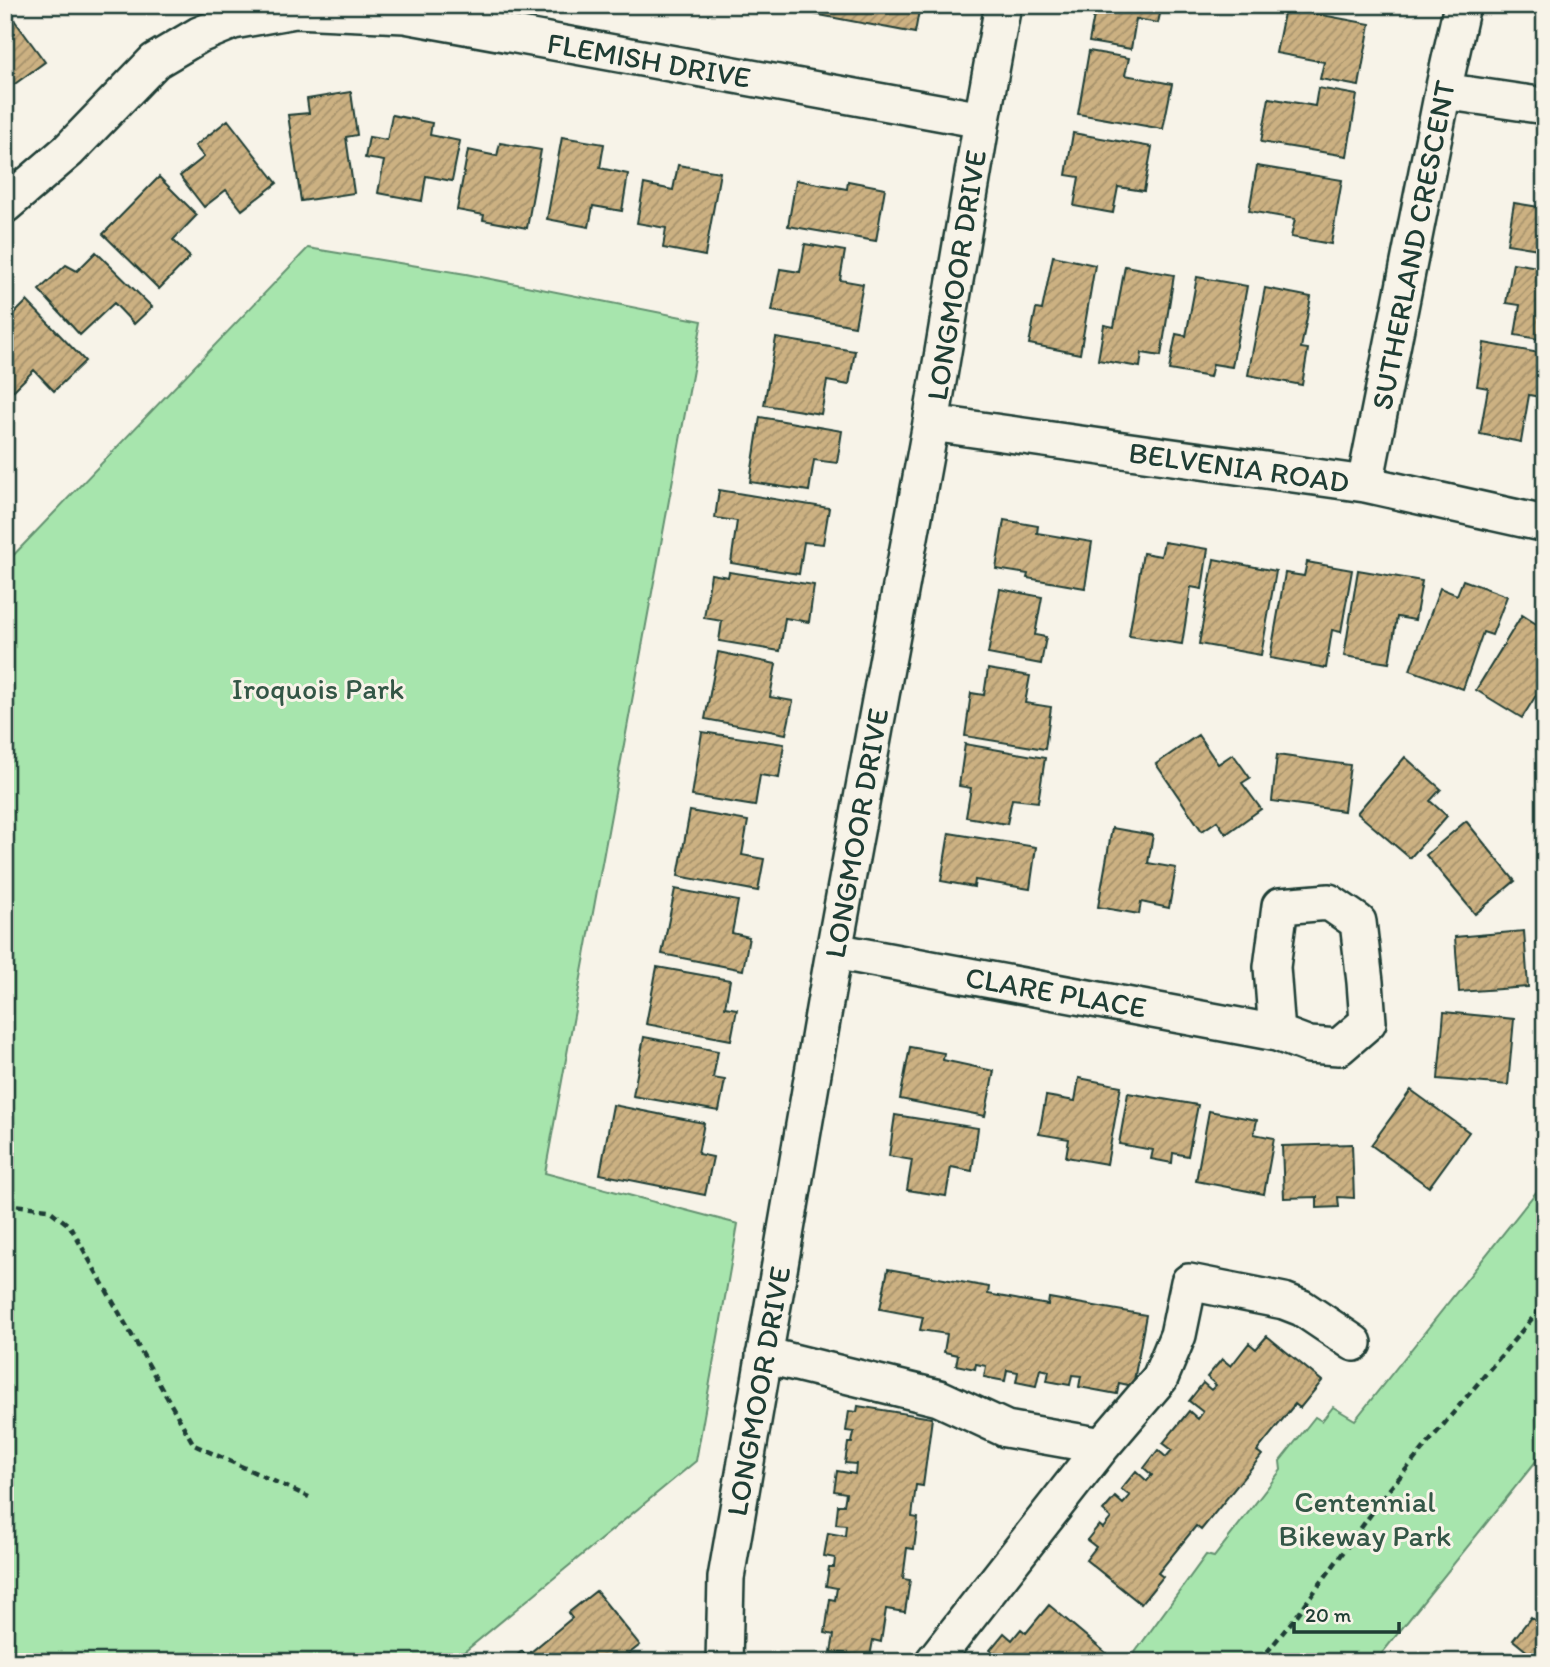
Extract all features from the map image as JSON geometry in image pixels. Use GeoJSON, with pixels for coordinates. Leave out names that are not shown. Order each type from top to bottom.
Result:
{"type":"FeatureCollection","features":[{"type":"Feature","properties":{"kind":"street","name":"LONGMOOR DRIVE"},"geometry":{"type":"LineString","coordinates":[[724,1662],[726,1578],[834,951],[931,423],[1003,5]]}},
{"type":"Feature","properties":{"kind":"street","name":"SUTHERLAND CRESCENT"},"geometry":{"type":"LineString","coordinates":[[1365,484],[1462,5]]}},
{"type":"Feature","properties":{"kind":"street","name":"FLEMISH DRIVE"},"geometry":{"type":"LineString","coordinates":[[5,205],[68,151],[155,61],[199,35],[233,21],[295,8],[405,15],[982,120]]}},
{"type":"Feature","properties":{"kind":"street"},"geometry":{"type":"LineString","coordinates":[[1443,91],[1545,106]]}},
{"type":"Feature","properties":{"kind":"street","name":"BELVENIA ROAD"},"geometry":{"type":"LineString","coordinates":[[931,423],[1365,484],[1545,524]]}},
{"type":"Feature","properties":{"kind":"street","name":"CLARE PLACE"},"geometry":{"type":"LineString","coordinates":[[834,951],[1277,1032]]}},
{"type":"Feature","properties":{"kind":"street"},"geometry":{"type":"LineString","coordinates":[[933,1662],[1102,1446],[1160,1378],[1178,1335],[1189,1282],[1284,1301],[1302,1308],[1354,1343]]}},
{"type":"Feature","properties":{"kind":"street"},"geometry":{"type":"LineString","coordinates":[[764,1355],[939,1398],[1006,1429],[1102,1446]]}},
{"type":"Feature","properties":{"kind":"path"},"geometry":{"type":"LineString","coordinates":[[5,1204],[48,1209],[70,1226],[194,1445],[309,1497]]}},
{"type":"Feature","properties":{"kind":"path"},"geometry":{"type":"LineString","coordinates":[[1259,1662],[1298,1614],[1388,1490],[1545,1303]]}},
{"type":"Feature","properties":{"kind":"green space","name":"Iroquois Park"},"geometry":{"type":"Polygon","coordinates":[[[308,248],[466,274],[702,321],[545,1173],[738,1224],[696,1461],[452,1662],[5,1662],[5,564],[308,248]]]}},
{"type":"Feature","properties":{"kind":"green space","name":"Centennial Bikeway Park"},"geometry":{"type":"Polygon","coordinates":[[[1545,1181],[1545,1450],[1375,1662],[1128,1662],[1206,1555],[1214,1557],[1281,1470],[1280,1461],[1315,1417],[1322,1421],[1333,1407],[1355,1420],[1545,1181]]]}},
{"type":"Feature","properties":{"kind":"building"},"geometry":{"type":"Polygon","coordinates":[[[804,5],[920,5],[915,33],[803,12],[804,5]]]}},
{"type":"Feature","properties":{"kind":"building"},"geometry":{"type":"Polygon","coordinates":[[[1096,5],[1162,5],[1158,23],[1136,19],[1131,49],[1089,42],[1096,5]]]}},
{"type":"Feature","properties":{"kind":"building"},"geometry":{"type":"Polygon","coordinates":[[[1285,8],[1370,24],[1359,86],[1320,79],[1324,62],[1276,53],[1285,8]]]}},
{"type":"Feature","properties":{"kind":"building"},"geometry":{"type":"Polygon","coordinates":[[[12,17],[45,62],[5,91],[5,22],[12,17]]]}},
{"type":"Feature","properties":{"kind":"building"},"geometry":{"type":"Polygon","coordinates":[[[1089,51],[1129,58],[1125,75],[1172,84],[1163,129],[1078,114],[1089,51]]]}},
{"type":"Feature","properties":{"kind":"building"},"geometry":{"type":"Polygon","coordinates":[[[1318,88],[1357,95],[1347,156],[1261,142],[1269,98],[1315,106],[1318,88]]]}},
{"type":"Feature","properties":{"kind":"building"},"geometry":{"type":"Polygon","coordinates":[[[351,92],[357,135],[346,137],[354,193],[301,201],[288,115],[309,113],[307,99],[351,92]]]}},
{"type":"Feature","properties":{"kind":"building"},"geometry":{"type":"Polygon","coordinates":[[[392,115],[432,123],[430,135],[460,141],[452,181],[426,176],[422,201],[378,193],[384,161],[365,158],[369,137],[387,140],[392,115]]]}},
{"type":"Feature","properties":{"kind":"building"},"geometry":{"type":"Polygon","coordinates":[[[228,120],[277,183],[242,210],[226,190],[204,207],[180,176],[204,157],[195,146],[228,120]]]}},
{"type":"Feature","properties":{"kind":"building"},"geometry":{"type":"Polygon","coordinates":[[[1073,133],[1152,147],[1144,191],[1118,187],[1113,213],[1074,206],[1079,177],[1066,175],[1073,133]]]}},
{"type":"Feature","properties":{"kind":"building"},"geometry":{"type":"Polygon","coordinates":[[[562,137],[604,144],[600,168],[628,174],[622,211],[593,206],[589,227],[547,219],[562,137]]]}},
{"type":"Feature","properties":{"kind":"building"},"geometry":{"type":"Polygon","coordinates":[[[500,143],[541,150],[527,228],[483,220],[484,215],[457,210],[468,150],[497,156],[500,143]]]}},
{"type":"Feature","properties":{"kind":"building"},"geometry":{"type":"Polygon","coordinates":[[[678,165],[720,172],[705,256],[663,248],[666,228],[637,223],[644,184],[673,190],[678,165]]]}},
{"type":"Feature","properties":{"kind":"building"},"geometry":{"type":"Polygon","coordinates":[[[1257,166],[1342,180],[1331,244],[1291,237],[1295,219],[1249,211],[1257,166]]]}},
{"type":"Feature","properties":{"kind":"building"},"geometry":{"type":"Polygon","coordinates":[[[159,177],[197,215],[173,240],[190,257],[159,289],[103,234],[159,177]]]}},
{"type":"Feature","properties":{"kind":"building"},"geometry":{"type":"Polygon","coordinates":[[[1544,177],[1545,250],[1507,244],[1514,203],[1539,207],[1544,177]]]}},
{"type":"Feature","properties":{"kind":"building"},"geometry":{"type":"Polygon","coordinates":[[[796,180],[847,189],[848,181],[885,188],[876,241],[788,226],[796,180]]]}},
{"type":"Feature","properties":{"kind":"building"},"geometry":{"type":"Polygon","coordinates":[[[805,244],[845,251],[840,280],[863,284],[855,326],[772,311],[780,269],[800,272],[805,244]]]}},
{"type":"Feature","properties":{"kind":"building"},"geometry":{"type":"Polygon","coordinates":[[[96,252],[152,307],[134,324],[114,303],[80,335],[39,290],[66,265],[77,271],[96,252]]]}},
{"type":"Feature","properties":{"kind":"building"},"geometry":{"type":"Polygon","coordinates":[[[1053,256],[1095,265],[1080,354],[1029,344],[1036,309],[1042,310],[1053,256]]]}},
{"type":"Feature","properties":{"kind":"building"},"geometry":{"type":"Polygon","coordinates":[[[1513,263],[1545,268],[1545,340],[1515,335],[1520,305],[1506,303],[1513,263]]]}},
{"type":"Feature","properties":{"kind":"building"},"geometry":{"type":"Polygon","coordinates":[[[1125,266],[1174,275],[1161,356],[1142,353],[1140,367],[1098,360],[1104,325],[1114,327],[1125,266]]]}},
{"type":"Feature","properties":{"kind":"building"},"geometry":{"type":"Polygon","coordinates":[[[1197,277],[1247,286],[1232,367],[1213,364],[1210,377],[1169,370],[1176,334],[1186,336],[1197,277]]]}},
{"type":"Feature","properties":{"kind":"building"},"geometry":{"type":"Polygon","coordinates":[[[1265,288],[1311,297],[1301,348],[1308,349],[1302,385],[1248,375],[1265,288]]]}},
{"type":"Feature","properties":{"kind":"building"},"geometry":{"type":"Polygon","coordinates":[[[27,301],[85,361],[54,391],[34,370],[13,391],[5,383],[5,323],[27,301]]]}},
{"type":"Feature","properties":{"kind":"building"},"geometry":{"type":"Polygon","coordinates":[[[776,338],[855,351],[849,385],[827,381],[821,414],[764,405],[776,338]]]}},
{"type":"Feature","properties":{"kind":"building"},"geometry":{"type":"Polygon","coordinates":[[[1484,343],[1545,354],[1545,398],[1529,395],[1521,442],[1480,434],[1488,388],[1477,386],[1484,343]]]}},
{"type":"Feature","properties":{"kind":"building"},"geometry":{"type":"Polygon","coordinates":[[[760,417],[842,431],[837,463],[814,460],[809,491],[750,482],[760,417]]]}},
{"type":"Feature","properties":{"kind":"building"},"geometry":{"type":"Polygon","coordinates":[[[719,490],[829,508],[823,544],[804,542],[799,574],[731,563],[737,521],[715,518],[719,490]]]}},
{"type":"Feature","properties":{"kind":"building"},"geometry":{"type":"Polygon","coordinates":[[[1004,520],[1038,526],[1037,533],[1092,542],[1085,588],[1027,578],[1028,574],[996,569],[1004,520]]]}},
{"type":"Feature","properties":{"kind":"building"},"geometry":{"type":"Polygon","coordinates":[[[1164,542],[1208,549],[1202,589],[1191,587],[1182,644],[1129,636],[1143,553],[1161,556],[1164,542]]]}},
{"type":"Feature","properties":{"kind":"building"},"geometry":{"type":"Polygon","coordinates":[[[1214,559],[1276,571],[1261,655],[1199,644],[1214,559]]]}},
{"type":"Feature","properties":{"kind":"building"},"geometry":{"type":"Polygon","coordinates":[[[1307,562],[1352,570],[1341,632],[1332,630],[1326,668],[1270,658],[1285,573],[1304,576],[1307,562]]]}},
{"type":"Feature","properties":{"kind":"building"},"geometry":{"type":"Polygon","coordinates":[[[1358,570],[1422,581],[1415,620],[1397,617],[1389,663],[1344,656],[1358,570]]]}},
{"type":"Feature","properties":{"kind":"building"},"geometry":{"type":"Polygon","coordinates":[[[729,572],[814,585],[809,622],[785,618],[780,651],[719,641],[722,621],[704,618],[711,574],[728,577],[729,572]]]}},
{"type":"Feature","properties":{"kind":"building"},"geometry":{"type":"Polygon","coordinates":[[[1463,580],[1507,596],[1492,635],[1483,632],[1463,689],[1410,670],[1440,588],[1457,595],[1463,580]]]}},
{"type":"Feature","properties":{"kind":"building"},"geometry":{"type":"Polygon","coordinates":[[[1000,589],[1042,597],[1035,635],[1046,637],[1041,664],[988,654],[1000,589]]]}},
{"type":"Feature","properties":{"kind":"building"},"geometry":{"type":"Polygon","coordinates":[[[1545,614],[1545,681],[1522,718],[1476,690],[1522,615],[1538,625],[1545,614]]]}},
{"type":"Feature","properties":{"kind":"building"},"geometry":{"type":"Polygon","coordinates":[[[718,652],[776,664],[770,697],[793,701],[786,734],[705,719],[718,652]]]}},
{"type":"Feature","properties":{"kind":"building"},"geometry":{"type":"Polygon","coordinates":[[[988,669],[1030,676],[1025,703],[1051,707],[1045,749],[965,736],[971,693],[984,695],[988,669]]]}},
{"type":"Feature","properties":{"kind":"building"},"geometry":{"type":"Polygon","coordinates":[[[702,732],[784,744],[779,778],[760,775],[755,806],[692,796],[702,732]]]}},
{"type":"Feature","properties":{"kind":"building"},"geometry":{"type":"Polygon","coordinates":[[[1198,735],[1218,764],[1233,754],[1250,778],[1242,783],[1261,809],[1226,834],[1217,821],[1202,831],[1156,764],[1198,735]]]}},
{"type":"Feature","properties":{"kind":"building"},"geometry":{"type":"Polygon","coordinates":[[[965,744],[1045,758],[1038,802],[1012,799],[1007,824],[966,817],[971,788],[959,786],[965,744]]]}},
{"type":"Feature","properties":{"kind":"building"},"geometry":{"type":"Polygon","coordinates":[[[1277,755],[1350,765],[1344,811],[1272,801],[1277,755]]]}},
{"type":"Feature","properties":{"kind":"building"},"geometry":{"type":"Polygon","coordinates":[[[1405,757],[1441,789],[1430,801],[1447,816],[1410,858],[1357,813],[1405,757]]]}},
{"type":"Feature","properties":{"kind":"building"},"geometry":{"type":"Polygon","coordinates":[[[690,811],[748,821],[742,855],[764,859],[758,891],[678,876],[690,811]]]}},
{"type":"Feature","properties":{"kind":"building"},"geometry":{"type":"Polygon","coordinates":[[[1466,821],[1515,881],[1475,914],[1426,855],[1466,821]]]}},
{"type":"Feature","properties":{"kind":"building"},"geometry":{"type":"Polygon","coordinates":[[[1112,828],[1153,835],[1148,863],[1176,868],[1169,908],[1141,902],[1139,914],[1098,907],[1112,828]]]}},
{"type":"Feature","properties":{"kind":"building"},"geometry":{"type":"Polygon","coordinates":[[[949,833],[1036,847],[1030,889],[975,880],[974,887],[941,881],[949,833]]]}},
{"type":"Feature","properties":{"kind":"building"},"geometry":{"type":"Polygon","coordinates":[[[675,889],[738,901],[732,933],[749,937],[743,970],[662,954],[675,889]]]}},
{"type":"Feature","properties":{"kind":"building"},"geometry":{"type":"Polygon","coordinates":[[[1524,931],[1528,987],[1459,992],[1455,937],[1524,931]]]}},
{"type":"Feature","properties":{"kind":"building"},"geometry":{"type":"Polygon","coordinates":[[[657,967],[730,980],[725,1007],[737,1009],[731,1040],[646,1024],[657,967]]]}},
{"type":"Feature","properties":{"kind":"building"},"geometry":{"type":"Polygon","coordinates":[[[1444,1012],[1514,1019],[1508,1085],[1438,1079],[1444,1012]]]}},
{"type":"Feature","properties":{"kind":"building"},"geometry":{"type":"Polygon","coordinates":[[[644,1037],[718,1051],[713,1078],[725,1080],[719,1111],[633,1096],[644,1037]]]}},
{"type":"Feature","properties":{"kind":"building"},"geometry":{"type":"Polygon","coordinates":[[[910,1047],[944,1053],[943,1060],[994,1071],[985,1116],[900,1099],[910,1047]]]}},
{"type":"Feature","properties":{"kind":"building"},"geometry":{"type":"Polygon","coordinates":[[[1079,1078],[1121,1086],[1107,1164],[1066,1157],[1069,1139],[1039,1134],[1046,1096],[1075,1101],[1079,1078]]]}},
{"type":"Feature","properties":{"kind":"building"},"geometry":{"type":"Polygon","coordinates":[[[1411,1090],[1469,1132],[1429,1187],[1371,1145],[1411,1090]]]}},
{"type":"Feature","properties":{"kind":"building"},"geometry":{"type":"Polygon","coordinates":[[[1128,1093],[1198,1105],[1188,1156],[1173,1153],[1172,1163],[1151,1159],[1153,1150],[1119,1144],[1128,1093]]]}},
{"type":"Feature","properties":{"kind":"building"},"geometry":{"type":"Polygon","coordinates":[[[613,1105],[704,1123],[698,1154],[713,1157],[705,1195],[600,1174],[613,1105]]]}},
{"type":"Feature","properties":{"kind":"building"},"geometry":{"type":"Polygon","coordinates":[[[1209,1111],[1257,1120],[1254,1134],[1274,1138],[1264,1194],[1196,1181],[1209,1111]]]}},
{"type":"Feature","properties":{"kind":"building"},"geometry":{"type":"Polygon","coordinates":[[[895,1115],[978,1128],[972,1171],[951,1167],[946,1196],[907,1190],[912,1160],[889,1156],[895,1115]]]}},
{"type":"Feature","properties":{"kind":"building"},"geometry":{"type":"Polygon","coordinates":[[[1352,1144],[1354,1198],[1338,1197],[1339,1207],[1317,1208],[1317,1197],[1284,1198],[1282,1146],[1352,1144]]]}},
{"type":"Feature","properties":{"kind":"building"},"geometry":{"type":"Polygon","coordinates":[[[888,1269],[989,1287],[988,1294],[1048,1305],[1049,1298],[1146,1315],[1133,1386],[1119,1383],[1117,1394],[1079,1387],[1081,1376],[1072,1375],[1070,1385],[1047,1381],[1049,1371],[1040,1369],[1036,1386],[1016,1382],[1018,1372],[1007,1370],[1005,1381],[984,1377],[986,1366],[976,1364],[975,1369],[956,1365],[958,1355],[944,1352],[947,1334],[920,1330],[923,1317],[880,1309],[888,1269]]]}},
{"type":"Feature","properties":{"kind":"building"},"geometry":{"type":"Polygon","coordinates":[[[1267,1336],[1322,1381],[1300,1408],[1295,1404],[1257,1451],[1262,1455],[1201,1530],[1196,1526],[1158,1573],[1163,1577],[1141,1604],[1086,1560],[1096,1547],[1087,1540],[1099,1525],[1103,1528],[1111,1518],[1103,1511],[1115,1497],[1123,1504],[1130,1496],[1121,1489],[1136,1471],[1147,1481],[1152,1475],[1144,1468],[1158,1450],[1166,1457],[1172,1450],[1163,1443],[1189,1411],[1198,1419],[1203,1412],[1189,1401],[1203,1383],[1211,1390],[1216,1385],[1207,1377],[1222,1359],[1231,1366],[1249,1343],[1256,1349],[1267,1336]]]}},
{"type":"Feature","properties":{"kind":"building"},"geometry":{"type":"Polygon","coordinates":[[[858,1406],[932,1418],[923,1486],[916,1485],[912,1517],[918,1518],[914,1549],[907,1548],[903,1579],[910,1580],[905,1612],[886,1609],[881,1642],[873,1640],[870,1657],[831,1652],[834,1635],[825,1633],[830,1599],[835,1600],[837,1588],[826,1586],[829,1567],[834,1567],[835,1558],[824,1556],[828,1533],[845,1536],[846,1525],[836,1524],[838,1505],[844,1505],[846,1493],[834,1491],[837,1471],[855,1474],[856,1464],[845,1463],[848,1443],[852,1443],[854,1432],[846,1431],[849,1411],[857,1412],[858,1406]]]}},
{"type":"Feature","properties":{"kind":"building"},"geometry":{"type":"Polygon","coordinates":[[[596,1591],[640,1645],[626,1656],[630,1662],[509,1662],[522,1651],[526,1656],[572,1618],[568,1613],[596,1591]]]}},
{"type":"Feature","properties":{"kind":"building"},"geometry":{"type":"Polygon","coordinates":[[[1049,1605],[1106,1653],[1099,1662],[994,1662],[999,1656],[990,1650],[1004,1633],[1012,1640],[1021,1629],[1026,1633],[1049,1605]]]}},
{"type":"Feature","properties":{"kind":"building"},"geometry":{"type":"Polygon","coordinates":[[[1545,1613],[1545,1662],[1532,1662],[1535,1658],[1513,1640],[1531,1617],[1537,1622],[1545,1613]]]}}]}
